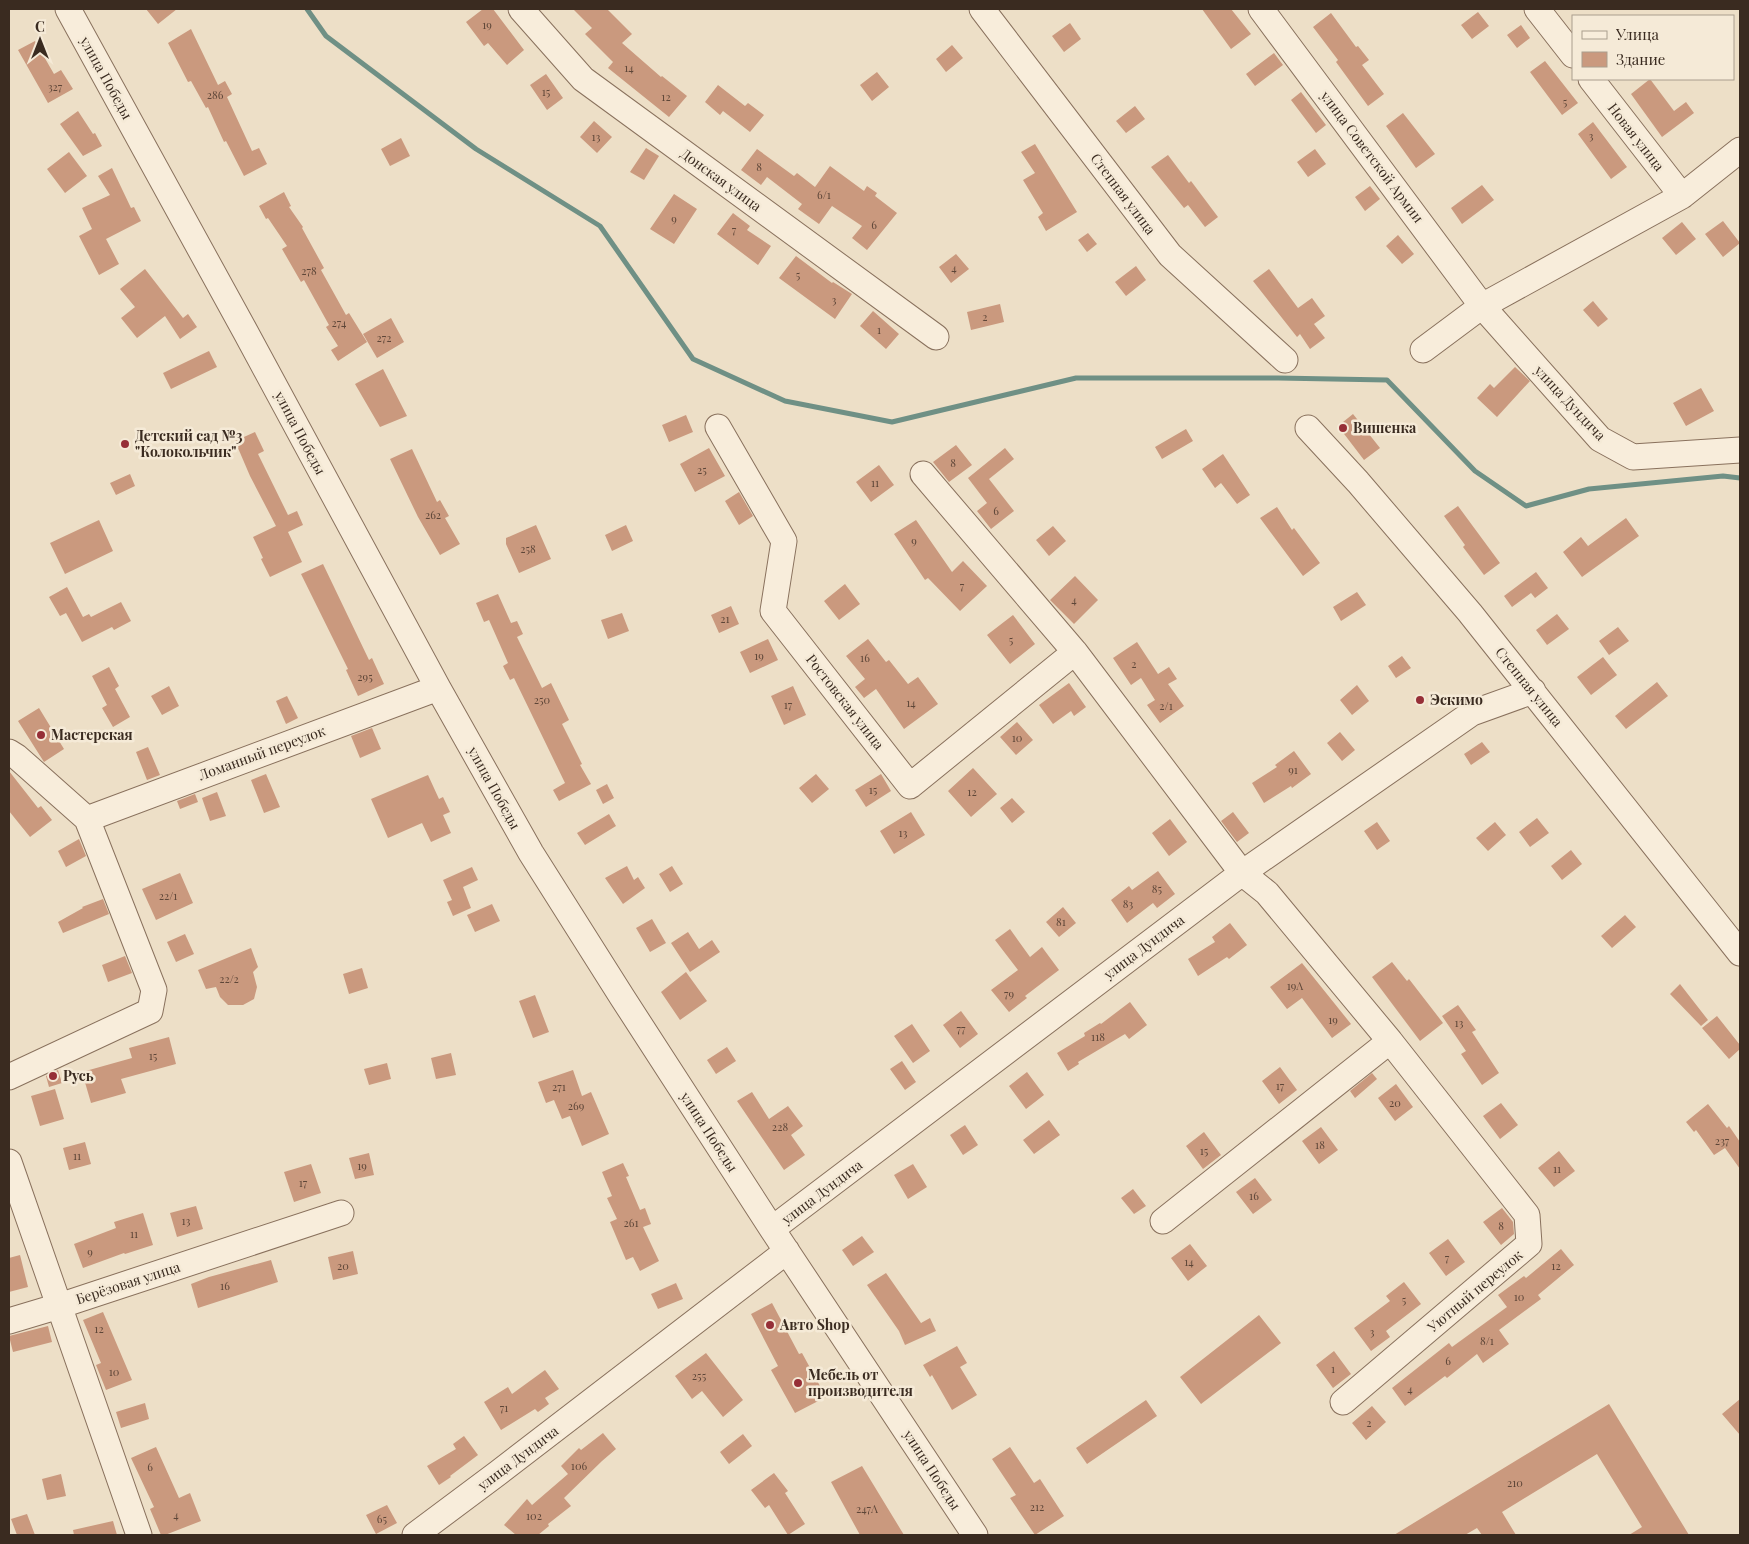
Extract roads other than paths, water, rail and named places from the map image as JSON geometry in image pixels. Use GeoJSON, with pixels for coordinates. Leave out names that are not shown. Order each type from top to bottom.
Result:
{"type":"FeatureCollection","features":[{"type":"Feature","properties":{"kind":"street","name":"улица Победы"},"geometry":{"type":"LineString","coordinates":[[68,9],[438,688],[531,853],[772,1229],[975,1535]]}},
{"type":"Feature","properties":{"kind":"street","name":"Донская улица"},"geometry":{"type":"LineString","coordinates":[[521,9],[583,79],[936,336]]}},
{"type":"Feature","properties":{"kind":"street","name":"Степная улица"},"geometry":{"type":"LineString","coordinates":[[982,9],[1170,255],[1285,360]]}},
{"type":"Feature","properties":{"kind":"street","name":"улица Советской Армии"},"geometry":{"type":"LineString","coordinates":[[1261,9],[1482,306]]}},
{"type":"Feature","properties":{"kind":"street"},"geometry":{"type":"LineString","coordinates":[[1537,9],[1572,54]]}},
{"type":"Feature","properties":{"kind":"street","name":"Новая улица"},"geometry":{"type":"LineString","coordinates":[[1592,80],[1682,196]]}},
{"type":"Feature","properties":{"kind":"street"},"geometry":{"type":"LineString","coordinates":[[1423,350],[1482,306],[1682,196],[1740,150]]}},
{"type":"Feature","properties":{"kind":"street","name":"улица Дундича"},"geometry":{"type":"LineString","coordinates":[[1482,306],[1600,439],[1633,457],[1740,450]]}},
{"type":"Feature","properties":{"kind":"street","name":"Ростовская улица"},"geometry":{"type":"LineString","coordinates":[[718,426],[784,541],[773,611],[910,786],[1075,652]]}},
{"type":"Feature","properties":{"kind":"street","name":"Степная улица"},"geometry":{"type":"LineString","coordinates":[[1308,428],[1358,482],[1464,605],[1740,953]]}},
{"type":"Feature","properties":{"kind":"street"},"geometry":{"type":"LineString","coordinates":[[923,474],[1075,652],[1242,873]]}},
{"type":"Feature","properties":{"kind":"street","name":"Ломанный переулок"},"geometry":{"type":"LineString","coordinates":[[87,819],[438,688]]}},
{"type":"Feature","properties":{"kind":"street","name":"улица Дундича"},"geometry":{"type":"LineString","coordinates":[[772,1229],[1242,873],[1472,713],[1533,691]]}},
{"type":"Feature","properties":{"kind":"street"},"geometry":{"type":"LineString","coordinates":[[9,752],[17,756],[87,819],[154,990],[150,1011],[9,1076]]}},
{"type":"Feature","properties":{"kind":"street","name":"Уютный переулок"},"geometry":{"type":"LineString","coordinates":[[1242,873],[1267,893],[1390,1041],[1527,1215],[1529,1244],[1343,1402]]}},
{"type":"Feature","properties":{"kind":"street"},"geometry":{"type":"LineString","coordinates":[[1163,1221],[1390,1041]]}},
{"type":"Feature","properties":{"kind":"street"},"geometry":{"type":"LineString","coordinates":[[9,1162],[59,1306],[9,1321]]}},
{"type":"Feature","properties":{"kind":"street","name":"Берёзовая улица"},"geometry":{"type":"LineString","coordinates":[[139,1535],[59,1306],[341,1213]]}},
{"type":"Feature","properties":{"kind":"street","name":"улица Дундича"},"geometry":{"type":"LineString","coordinates":[[415,1535],[787,1251]]}},
{"type":"Feature","properties":{"kind":"waterway"},"geometry":{"type":"LineString","coordinates":[[307,9],[326,36],[476,149],[600,226],[693,359],[785,401],[892,422],[1076,378],[1387,380],[1475,471],[1526,506],[1589,489],[1723,476],[1740,478]]}},
{"type":"Feature","properties":{"kind":"place","name":"Вишенка"},"geometry":{"type":"Point","coordinates":[1343,428]}},
{"type":"Feature","properties":{"kind":"place","name":"Детский сад №3 \"Колокольчик\""},"geometry":{"type":"Point","coordinates":[125,444]}},
{"type":"Feature","properties":{"kind":"place","name":"Эскимо"},"geometry":{"type":"Point","coordinates":[1420,700]}},
{"type":"Feature","properties":{"kind":"place","name":"Мастерская"},"geometry":{"type":"Point","coordinates":[41,735]}},
{"type":"Feature","properties":{"kind":"place","name":"Русь"},"geometry":{"type":"Point","coordinates":[53,1076]}},
{"type":"Feature","properties":{"kind":"place","name":"Авто Shop"},"geometry":{"type":"Point","coordinates":[770,1325]}},
{"type":"Feature","properties":{"kind":"place","name":"Мебель от производителя"},"geometry":{"type":"Point","coordinates":[798,1383]}}]}
